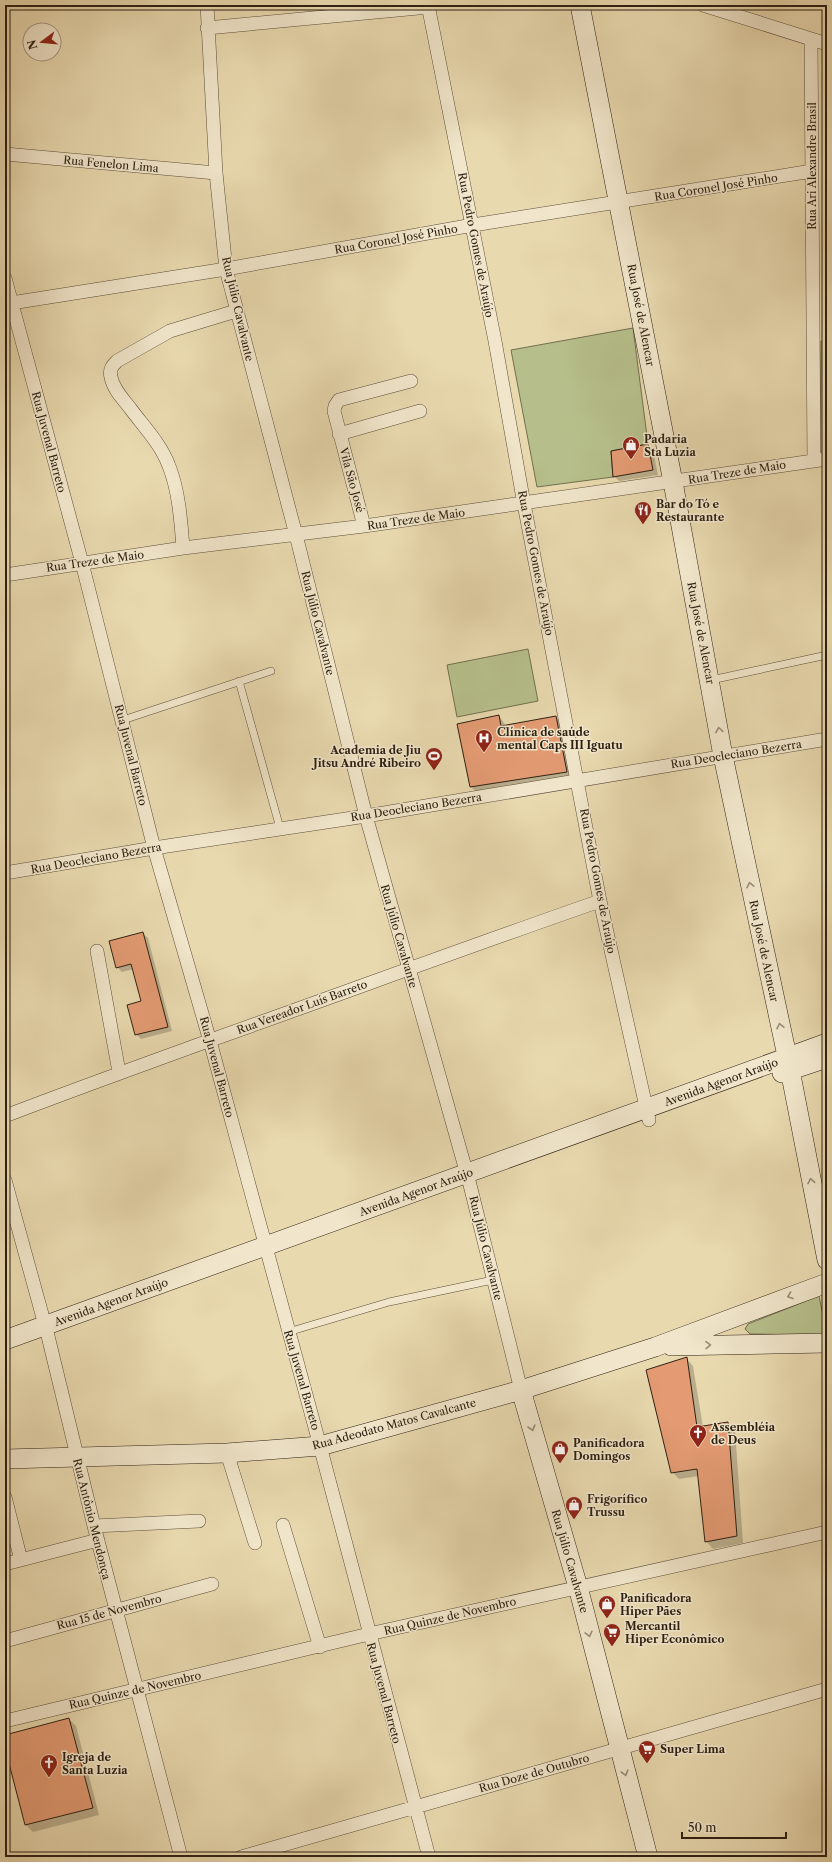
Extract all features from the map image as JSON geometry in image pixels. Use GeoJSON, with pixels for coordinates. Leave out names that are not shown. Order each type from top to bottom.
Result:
{"type":"FeatureCollection","features":[{"type":"Feature","properties":{"kind":"main road","name":"Rua José de Alencar"},"geometry":{"type":"LineString","coordinates":[[580,5],[673,482],[723,756],[826,1250]]}},
{"type":"Feature","properties":{"kind":"main road","name":"Avenida Agenor Araújo"},"geometry":{"type":"LineString","coordinates":[[5,1352],[46,1331],[788,1064],[827,1043]]}},
{"type":"Feature","properties":{"kind":"main road","name":"Avenida Agenor Araújo"},"geometry":{"type":"LineString","coordinates":[[788,1064],[827,1058]]}},
{"type":"Feature","properties":{"kind":"main road","name":"Rua Adeodato Matos Cavalcante"},"geometry":{"type":"LineString","coordinates":[[5,1459],[228,1453],[320,1446],[521,1390],[655,1346],[827,1283]]}},
{"type":"Feature","properties":{"kind":"main road","name":"Avenida Agenor Araújo"},"geometry":{"type":"LineString","coordinates":[[5,1340],[46,1331]]}},
{"type":"Feature","properties":{"kind":"main road","name":"Rua Adeodato Matos Cavalcante"},"geometry":{"type":"LineString","coordinates":[[655,1346],[827,1343]]}},
{"type":"Feature","properties":{"kind":"main road","name":"Rua Júlio Cavalvante"},"geometry":{"type":"LineString","coordinates":[[521,1390],[578,1587],[648,1857]]}},
{"type":"Feature","properties":{"kind":"street","name":"Rua Júlio Cavalvante"},"geometry":{"type":"LineString","coordinates":[[207,5],[207,28],[216,173],[226,269],[296,535],[366,816],[468,1180],[521,1390]]}},
{"type":"Feature","properties":{"kind":"street"},"geometry":{"type":"LineString","coordinates":[[703,5],[827,44]]}},
{"type":"Feature","properties":{"kind":"street"},"geometry":{"type":"LineString","coordinates":[[207,28],[429,6]]}},
{"type":"Feature","properties":{"kind":"street","name":"Rua Pedro Gomes de Araújo"},"geometry":{"type":"LineString","coordinates":[[429,6],[473,225],[524,504],[600,901],[647,1115]]}},
{"type":"Feature","properties":{"kind":"street","name":"Rua Ari Alexandre Brasil"},"geometry":{"type":"LineString","coordinates":[[811,39],[812,171],[821,460]]}},
{"type":"Feature","properties":{"kind":"street","name":"Rua Fenelon Lima"},"geometry":{"type":"LineString","coordinates":[[5,154],[216,173]]}},
{"type":"Feature","properties":{"kind":"street","name":"Rua Coronel José Pinho"},"geometry":{"type":"LineString","coordinates":[[8,303],[226,269],[473,225],[619,203],[812,171]]}},
{"type":"Feature","properties":{"kind":"street","name":"Rua Juvenal Barreto"},"geometry":{"type":"LineString","coordinates":[[5,278],[8,303],[82,563],[154,848],[210,1041],[320,1446],[414,1806],[429,1857]]}},
{"type":"Feature","properties":{"kind":"street"},"geometry":{"type":"LineString","coordinates":[[184,548],[175,488],[170,467],[157,443],[112,383],[110,372],[112,366],[121,358],[170,331],[236,310]]}},
{"type":"Feature","properties":{"kind":"street","name":"Vila São José"},"geometry":{"type":"LineString","coordinates":[[364,526],[339,434],[334,411],[335,406],[339,400],[411,381]]}},
{"type":"Feature","properties":{"kind":"street","name":"Vila São José"},"geometry":{"type":"LineString","coordinates":[[339,434],[420,411]]}},
{"type":"Feature","properties":{"kind":"street","name":"Rua Treze de Maio"},"geometry":{"type":"LineString","coordinates":[[5,575],[184,548],[296,535],[524,504],[821,460]]}},
{"type":"Feature","properties":{"kind":"street","name":"Rua Deocleciano Bezerra"},"geometry":{"type":"LineString","coordinates":[[5,873],[280,828],[366,816],[827,739]]}},
{"type":"Feature","properties":{"kind":"street","name":"Rua Vereador Luís Barreto"},"geometry":{"type":"LineString","coordinates":[[5,1116],[119,1072],[210,1041],[408,968],[600,901]]}},
{"type":"Feature","properties":{"kind":"street"},"geometry":{"type":"LineString","coordinates":[[97,951],[119,1072]]}},
{"type":"Feature","properties":{"kind":"street","name":"Rua Antônio Mendonça"},"geometry":{"type":"LineString","coordinates":[[5,1180],[46,1331],[76,1456],[181,1857]]}},
{"type":"Feature","properties":{"kind":"street"},"geometry":{"type":"LineString","coordinates":[[228,1453],[255,1543]]}},
{"type":"Feature","properties":{"kind":"street"},"geometry":{"type":"LineString","coordinates":[[5,1497],[21,1560]]}},
{"type":"Feature","properties":{"kind":"street"},"geometry":{"type":"LineString","coordinates":[[94,1526],[199,1521]]}},
{"type":"Feature","properties":{"kind":"street"},"geometry":{"type":"LineString","coordinates":[[283,1525],[320,1647]]}},
{"type":"Feature","properties":{"kind":"street","name":"Rua Quinze de Novembro"},"geometry":{"type":"LineString","coordinates":[[5,1721],[320,1647],[369,1634],[827,1532]]}},
{"type":"Feature","properties":{"kind":"street"},"geometry":{"type":"LineString","coordinates":[[5,1564],[98,1540]]}},
{"type":"Feature","properties":{"kind":"street","name":"Rua 15 de Novembro"},"geometry":{"type":"LineString","coordinates":[[5,1640],[212,1584]]}},
{"type":"Feature","properties":{"kind":"street","name":"Rua Doze de Outubro"},"geometry":{"type":"LineString","coordinates":[[242,1857],[414,1806],[827,1689]]}},
{"type":"Feature","properties":{"kind":"lane"},"geometry":{"type":"LineString","coordinates":[[710,680],[827,655]]}},
{"type":"Feature","properties":{"kind":"lane"},"geometry":{"type":"LineString","coordinates":[[122,720],[271,671]]}},
{"type":"Feature","properties":{"kind":"lane"},"geometry":{"type":"LineString","coordinates":[[239,681],[280,828]]}},
{"type":"Feature","properties":{"kind":"lane"},"geometry":{"type":"LineString","coordinates":[[288,1332],[389,1302],[493,1280]]}},
{"type":"Feature","properties":{"kind":"green space"},"geometry":{"type":"Polygon","coordinates":[[[633,328],[648,444],[611,451],[613,477],[537,487],[511,350],[633,328]]]}},
{"type":"Feature","properties":{"kind":"green space"},"geometry":{"type":"Polygon","coordinates":[[[821,341],[827,341],[827,450],[820,451],[821,341]]]}},
{"type":"Feature","properties":{"kind":"green space"},"geometry":{"type":"Polygon","coordinates":[[[528,649],[538,701],[457,717],[447,665],[528,649]]]}},
{"type":"Feature","properties":{"kind":"green space"},"geometry":{"type":"Polygon","coordinates":[[[819,1296],[827,1335],[750,1334],[745,1329],[748,1324],[819,1296]]]}},
{"type":"Feature","properties":{"kind":"building","name":"Padaria Sta Luzia"},"geometry":{"type":"Polygon","coordinates":[[[648,444],[653,470],[613,477],[611,451],[648,444]]]}},
{"type":"Feature","properties":{"kind":"building"},"geometry":{"type":"Polygon","coordinates":[[[499,715],[501,726],[556,716],[567,772],[470,787],[457,724],[499,715]]]}},
{"type":"Feature","properties":{"kind":"building"},"geometry":{"type":"Polygon","coordinates":[[[143,932],[168,1027],[135,1035],[127,1005],[141,1001],[131,964],[116,968],[109,941],[143,932]]]}},
{"type":"Feature","properties":{"kind":"building","name":"Assembléia de Deus"},"geometry":{"type":"Polygon","coordinates":[[[687,1357],[697,1427],[728,1422],[737,1536],[705,1542],[697,1469],[671,1473],[646,1370],[687,1357]]]}},
{"type":"Feature","properties":{"kind":"building","name":"Igreja de Santa Luzia"},"geometry":{"type":"Polygon","coordinates":[[[69,1718],[93,1808],[25,1825],[5,1748],[5,1735],[69,1718]]]}},
{"type":"Feature","properties":{"kind":"place","name":"Padaria Sta Luzia"},"geometry":{"type":"Point","coordinates":[631,460]}},
{"type":"Feature","properties":{"kind":"place","name":"Bar do Tó e Restaurante"},"geometry":{"type":"Point","coordinates":[643,525]}},
{"type":"Feature","properties":{"kind":"place","name":"Clínica de saúde mental Caps III Iguatu"},"geometry":{"type":"Point","coordinates":[484,753]}},
{"type":"Feature","properties":{"kind":"place","name":"Academia de Jiu Jitsu André Ribeiro"},"geometry":{"type":"Point","coordinates":[434,771]}},
{"type":"Feature","properties":{"kind":"place","name":"Assembléia de Deus"},"geometry":{"type":"Point","coordinates":[698,1448]}},
{"type":"Feature","properties":{"kind":"place","name":"Panificadora Domingos"},"geometry":{"type":"Point","coordinates":[560,1464]}},
{"type":"Feature","properties":{"kind":"place","name":"Frigorífico Trussu"},"geometry":{"type":"Point","coordinates":[574,1520]}},
{"type":"Feature","properties":{"kind":"place","name":"Panificadora Hiper Pães"},"geometry":{"type":"Point","coordinates":[607,1619]}},
{"type":"Feature","properties":{"kind":"place","name":"Mercantil Hiper Econômico"},"geometry":{"type":"Point","coordinates":[612,1647]}},
{"type":"Feature","properties":{"kind":"place","name":"Super Lima"},"geometry":{"type":"Point","coordinates":[647,1764]}},
{"type":"Feature","properties":{"kind":"place","name":"Igreja de Santa Luzia"},"geometry":{"type":"Point","coordinates":[49,1778]}}]}
